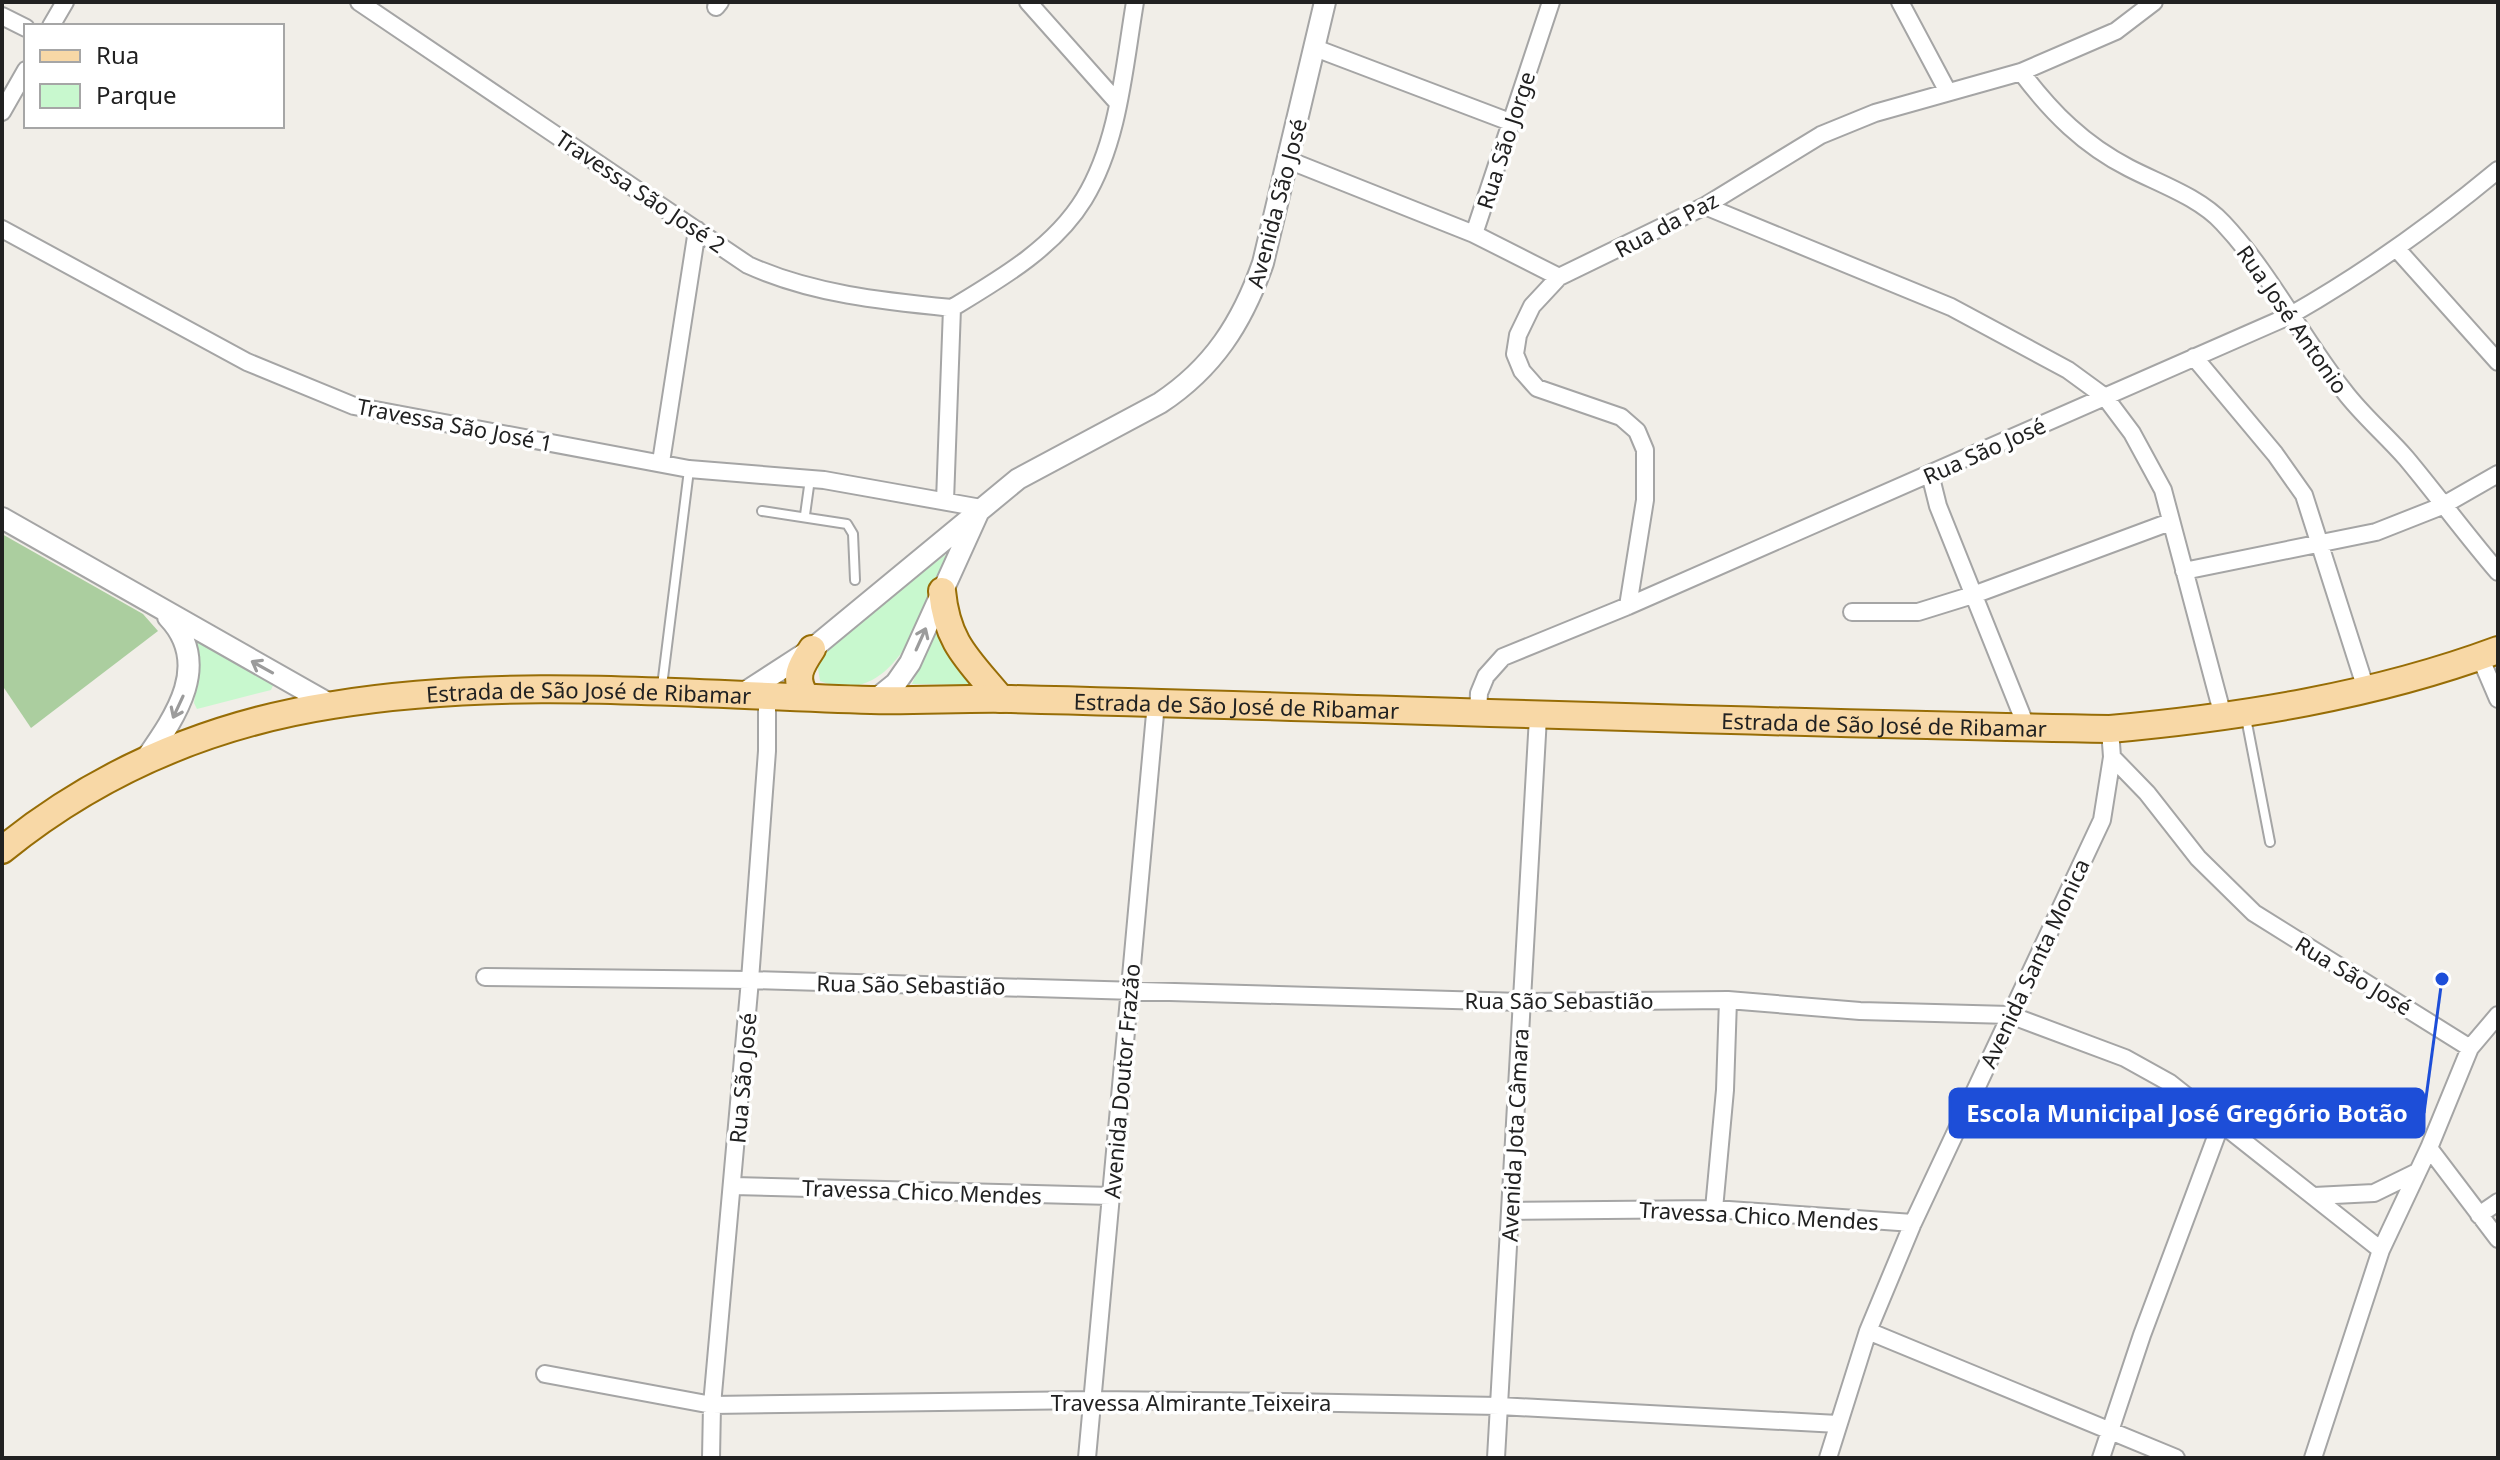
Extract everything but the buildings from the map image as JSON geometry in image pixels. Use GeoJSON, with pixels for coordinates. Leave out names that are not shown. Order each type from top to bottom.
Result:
{"type":"FeatureCollection","features":[{"type":"Feature","properties":{"kind":"main road"},"geometry":{"type":"LineString","coordinates":[[942,591],[945,621],[954,640],[1001,699]]}},
{"type":"Feature","properties":{"kind":"main road"},"geometry":{"type":"LineString","coordinates":[[806,697],[798,682],[798,673],[812,649]]}},
{"type":"Feature","properties":{"kind":"main road","name":"Estrada de São José de Ribamar"},"geometry":{"type":"LineString","coordinates":[[2,850],[90,786],[145,760],[259,720],[331,705],[423,693],[506,689],[875,700],[1001,699],[1538,717],[2110,729],[2234,714],[2366,689],[2489,654]]}},
{"type":"Feature","properties":{"kind":"street"},"geometry":{"type":"LineString","coordinates":[[52,24],[65,2]]}},
{"type":"Feature","properties":{"kind":"street","name":"Travessa São José 2"},"geometry":{"type":"LineString","coordinates":[[359,2],[748,265],[806,286],[900,303],[952,308]]}},
{"type":"Feature","properties":{"kind":"street"},"geometry":{"type":"LineString","coordinates":[[1028,2],[1117,102]]}},
{"type":"Feature","properties":{"kind":"street"},"geometry":{"type":"LineString","coordinates":[[945,501],[952,308],[1007,275],[1053,236],[1084,199],[1110,138],[1135,2]]}},
{"type":"Feature","properties":{"kind":"street","name":"Avenida São José"},"geometry":{"type":"LineString","coordinates":[[737,697],[812,649],[981,508],[1034,468],[1171,396],[1217,356],[1250,300],[1288,160],[1325,2]]}},
{"type":"Feature","properties":{"kind":"street","name":"Rua São Jorge"},"geometry":{"type":"LineString","coordinates":[[1551,2],[1474,234],[1559,277]]}},
{"type":"Feature","properties":{"kind":"street"},"geometry":{"type":"LineString","coordinates":[[1900,2],[1948,92]]}},
{"type":"Feature","properties":{"kind":"street","name":"Rua da Paz"},"geometry":{"type":"LineString","coordinates":[[1628,606],[1645,500],[1645,450],[1637,431],[1621,417],[1537,388],[1522,371],[1515,354],[1518,335],[1532,306],[1559,277],[1705,206],[1762,168],[1821,135],[1875,113],[2021,72],[2116,31],[2154,2]]}},
{"type":"Feature","properties":{"kind":"street"},"geometry":{"type":"LineString","coordinates":[[2,16],[24,27]]}},
{"type":"Feature","properties":{"kind":"street"},"geometry":{"type":"LineString","coordinates":[[1315,48],[1510,122]]}},
{"type":"Feature","properties":{"kind":"street","name":"Rua José Antonio"},"geometry":{"type":"LineString","coordinates":[[2021,72],[2078,137],[2127,167],[2181,193],[2221,221],[2268,276],[2289,316],[2345,394],[2406,459],[2498,572]]}},
{"type":"Feature","properties":{"kind":"street"},"geometry":{"type":"LineString","coordinates":[[2,112],[24,74]]}},
{"type":"Feature","properties":{"kind":"street"},"geometry":{"type":"LineString","coordinates":[[1288,160],[1474,234]]}},
{"type":"Feature","properties":{"kind":"street","name":"Rua São José"},"geometry":{"type":"LineString","coordinates":[[1478,714],[1486,676],[1503,657],[1628,606],[2289,316],[2337,289],[2396,248],[2498,170]]}},
{"type":"Feature","properties":{"kind":"street"},"geometry":{"type":"LineString","coordinates":[[1705,206],[1951,307],[2068,370],[2105,397],[2132,433],[2163,490],[2184,571],[2234,714]]}},
{"type":"Feature","properties":{"kind":"street","name":"Travessa São José 1"},"geometry":{"type":"LineString","coordinates":[[2,229],[247,362],[354,406],[689,469],[810,479],[981,508]]}},
{"type":"Feature","properties":{"kind":"street"},"geometry":{"type":"LineString","coordinates":[[661,462],[697,230]]}},
{"type":"Feature","properties":{"kind":"street"},"geometry":{"type":"LineString","coordinates":[[2396,248],[2498,362]]}},
{"type":"Feature","properties":{"kind":"street"},"geometry":{"type":"LineString","coordinates":[[2194,357],[2275,454],[2304,495],[2315,521],[2318,545],[2366,689]]}},
{"type":"Feature","properties":{"kind":"street"},"geometry":{"type":"LineString","coordinates":[[1930,474],[1938,506],[1976,594],[2027,728]]}},
{"type":"Feature","properties":{"kind":"street"},"geometry":{"type":"LineString","coordinates":[[2184,571],[2376,532],[2442,506],[2498,474]]}},
{"type":"Feature","properties":{"kind":"street","name":"Avenida São José"},"geometry":{"type":"LineString","coordinates":[[875,700],[904,673],[981,508]]}},
{"type":"Feature","properties":{"kind":"street"},"geometry":{"type":"LineString","coordinates":[[2,518],[331,705]]}},
{"type":"Feature","properties":{"kind":"street"},"geometry":{"type":"LineString","coordinates":[[1852,612],[1918,612],[1976,594],[2170,522]]}},
{"type":"Feature","properties":{"kind":"street"},"geometry":{"type":"LineString","coordinates":[[145,760],[178,711],[190,673],[184,639],[163,612]]}},
{"type":"Feature","properties":{"kind":"street"},"geometry":{"type":"LineString","coordinates":[[2489,654],[2498,699]]}},
{"type":"Feature","properties":{"kind":"street","name":"Rua São José"},"geometry":{"type":"LineString","coordinates":[[711,1458],[712,1405],[733,1186],[767,751],[767,697]]}},
{"type":"Feature","properties":{"kind":"street","name":"Avenida Doutor Frazão"},"geometry":{"type":"LineString","coordinates":[[1087,1458],[1156,703]]}},
{"type":"Feature","properties":{"kind":"street","name":"Avenida Jota Câmara"},"geometry":{"type":"LineString","coordinates":[[1496,1458],[1538,717]]}},
{"type":"Feature","properties":{"kind":"street","name":"Avenida Santa Monica"},"geometry":{"type":"LineString","coordinates":[[1828,1458],[1868,1331],[1913,1223],[2102,820],[2112,757],[2110,729]]}},
{"type":"Feature","properties":{"kind":"street","name":"Rua São José"},"geometry":{"type":"LineString","coordinates":[[2112,757],[2147,793],[2205,867],[2254,913],[2470,1048]]}},
{"type":"Feature","properties":{"kind":"street","name":"Rua São Sebastião"},"geometry":{"type":"LineString","coordinates":[[485,977],[750,980],[1522,1002],[1728,1000],[1860,1011],[2010,1015],[2125,1058],[2170,1083],[2222,1121],[2381,1250]]}},
{"type":"Feature","properties":{"kind":"street"},"geometry":{"type":"LineString","coordinates":[[1714,1209],[1725,1090],[1728,1000]]}},
{"type":"Feature","properties":{"kind":"street"},"geometry":{"type":"LineString","coordinates":[[2313,1458],[2381,1250],[2429,1148],[2470,1048],[2498,1015]]}},
{"type":"Feature","properties":{"kind":"street"},"geometry":{"type":"LineString","coordinates":[[2101,1458],[2222,1121]]}},
{"type":"Feature","properties":{"kind":"street"},"geometry":{"type":"LineString","coordinates":[[2429,1148],[2498,1239]]}},
{"type":"Feature","properties":{"kind":"street"},"geometry":{"type":"LineString","coordinates":[[2314,1196],[2374,1193],[2415,1173]]}},
{"type":"Feature","properties":{"kind":"street","name":"Travessa Chico Mendes"},"geometry":{"type":"LineString","coordinates":[[733,1186],[1111,1196]]}},
{"type":"Feature","properties":{"kind":"street"},"geometry":{"type":"LineString","coordinates":[[2479,1215],[2498,1202]]}},
{"type":"Feature","properties":{"kind":"street","name":"Travessa Chico Mendes"},"geometry":{"type":"LineString","coordinates":[[1510,1211],[1714,1209],[1913,1223]]}},
{"type":"Feature","properties":{"kind":"street"},"geometry":{"type":"LineString","coordinates":[[1868,1331],[2176,1458]]}},
{"type":"Feature","properties":{"kind":"street","name":"Travessa Almirante Teixeira"},"geometry":{"type":"LineString","coordinates":[[545,1374],[712,1405],[1092,1400],[1499,1406],[1838,1424]]}},
{"type":"Feature","properties":{"kind":"lane"},"geometry":{"type":"LineString","coordinates":[[661,694],[689,469]]}},
{"type":"Feature","properties":{"kind":"lane"},"geometry":{"type":"LineString","coordinates":[[805,515],[810,479]]}},
{"type":"Feature","properties":{"kind":"lane"},"geometry":{"type":"LineString","coordinates":[[762,511],[805,515],[847,524],[851,528],[855,580]]}},
{"type":"Feature","properties":{"kind":"lane"},"geometry":{"type":"LineString","coordinates":[[2234,714],[2270,842]]}},
{"type":"Feature","properties":{"kind":"green space"},"geometry":{"type":"Polygon","coordinates":[[[2,534],[143,614],[158,631],[31,728],[2,685],[2,534]]]}},
{"type":"Feature","properties":{"kind":"green space"},"geometry":{"type":"Polygon","coordinates":[[[949,552],[919,624],[889,668],[870,681],[847,686],[820,681],[817,662],[826,647],[949,552]]]}},
{"type":"Feature","properties":{"kind":"green space"},"geometry":{"type":"Polygon","coordinates":[[[937,625],[947,652],[977,685],[912,684],[937,625]]]}},
{"type":"Feature","properties":{"kind":"green space"},"geometry":{"type":"Polygon","coordinates":[[[184,627],[274,683],[271,690],[197,709],[194,703],[200,657],[184,627]]]}},
{"type":"Feature","properties":{"kind":"place","name":"Escola Municipal José Gregório Botão"},"geometry":{"type":"Point","coordinates":[2442,979]}}]}
